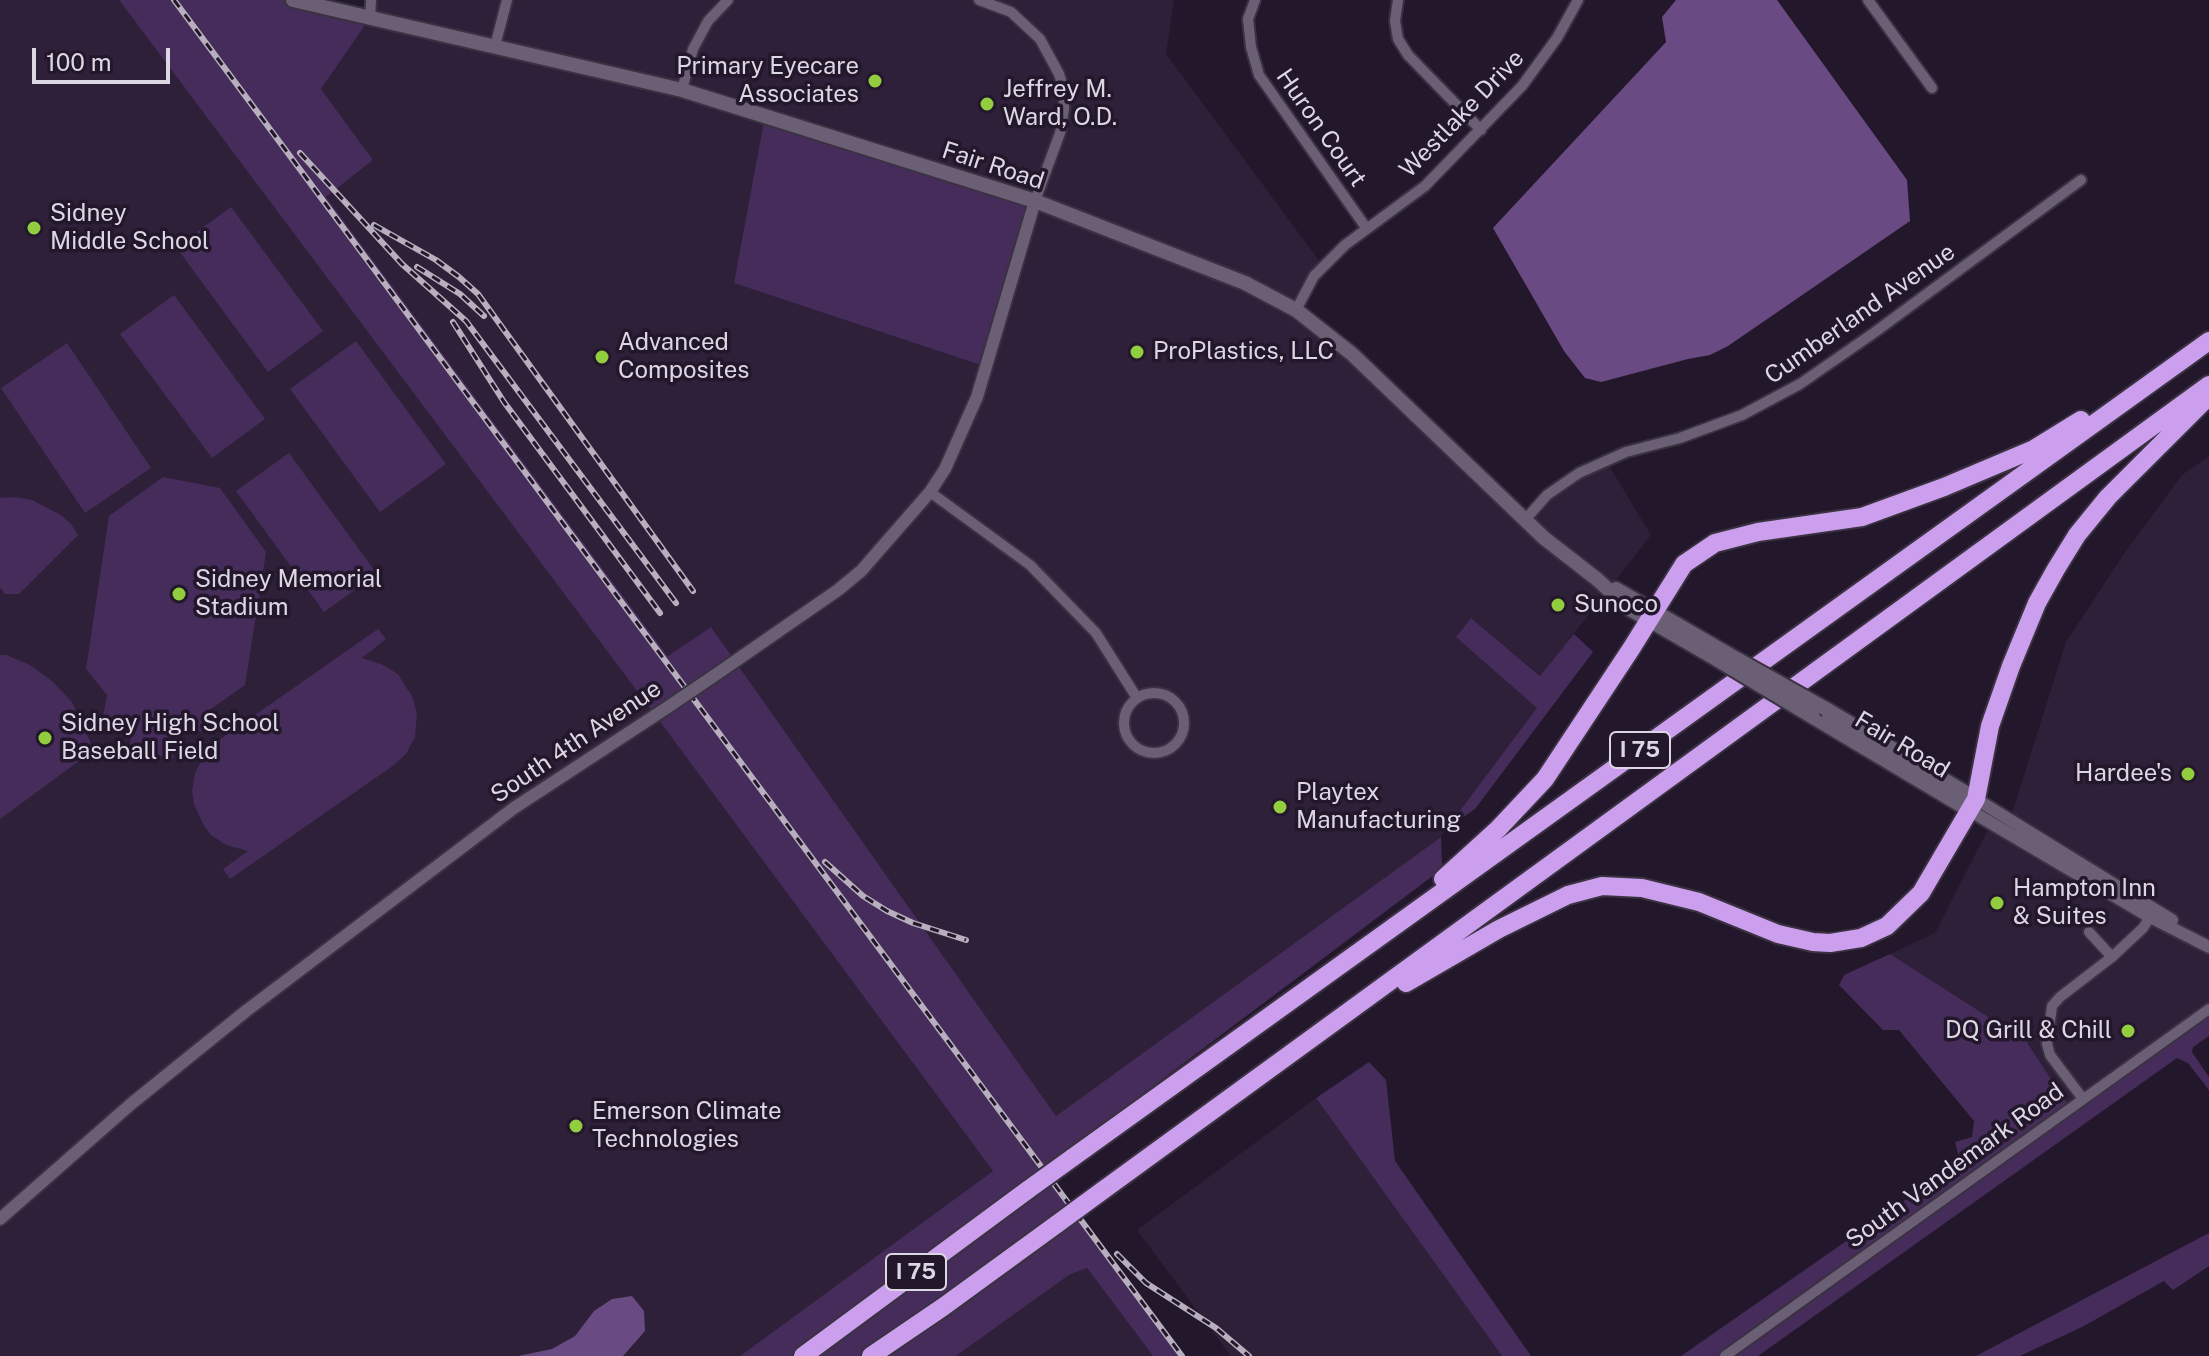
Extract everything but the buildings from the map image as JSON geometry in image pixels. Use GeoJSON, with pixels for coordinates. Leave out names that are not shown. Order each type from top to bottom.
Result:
{"type":"FeatureCollection","features":[{"type":"Feature","properties":{"kind":"highway","name":"I 75"},"geometry":{"type":"LineString","coordinates":[[803,1356],[1288,1002],[2209,341]]}},
{"type":"Feature","properties":{"kind":"highway"},"geometry":{"type":"LineString","coordinates":[[1288,1002],[1434,887],[1498,829],[1545,779],[1684,564],[1715,543],[1758,532],[1862,517],[1944,487],[2034,449],[2184,360]]}},
{"type":"Feature","properties":{"kind":"highway","name":"I 75"},"geometry":{"type":"LineString","coordinates":[[871,1356],[1282,1061],[2209,385]]}},
{"type":"Feature","properties":{"kind":"highway"},"geometry":{"type":"LineString","coordinates":[[1282,1061],[1380,998],[1499,929],[1568,895],[1602,886],[1642,888],[1685,899],[1778,934],[1813,942],[1830,943],[1861,938],[1887,926],[1921,893],[1973,805],[1990,726],[2005,681],[2037,603],[2056,569],[2077,535],[2108,497],[2209,396]]}},
{"type":"Feature","properties":{"kind":"main road","name":"Fair Road"},"geometry":{"type":"LineString","coordinates":[[293,0],[682,90],[1035,201],[1245,283],[1296,310],[1352,354],[1544,538],[1582,568],[1651,616],[1973,805]]}},
{"type":"Feature","properties":{"kind":"street"},"geometry":{"type":"LineString","coordinates":[[370,18],[371,0]]}},
{"type":"Feature","properties":{"kind":"street"},"geometry":{"type":"LineString","coordinates":[[495,46],[507,0]]}},
{"type":"Feature","properties":{"kind":"street"},"geometry":{"type":"LineString","coordinates":[[682,90],[693,49],[708,21],[728,0]]}},
{"type":"Feature","properties":{"kind":"street"},"geometry":{"type":"LineString","coordinates":[[979,0],[1011,12],[1040,39],[1061,82],[1064,109],[1060,133],[1035,201]]}},
{"type":"Feature","properties":{"kind":"street","name":"Huron Court"},"geometry":{"type":"LineString","coordinates":[[1255,0],[1248,19],[1251,47],[1259,75],[1367,229]]}},
{"type":"Feature","properties":{"kind":"street"},"geometry":{"type":"LineString","coordinates":[[1398,0],[1395,21],[1398,39],[1408,55],[1481,130]]}},
{"type":"Feature","properties":{"kind":"street","name":"Westlake Drive"},"geometry":{"type":"LineString","coordinates":[[1296,310],[1314,276],[1345,245],[1425,186],[1522,86],[1557,38],[1578,0]]}},
{"type":"Feature","properties":{"kind":"street"},"geometry":{"type":"LineString","coordinates":[[1868,0],[1932,88]]}},
{"type":"Feature","properties":{"kind":"street","name":"Cumberland Avenue"},"geometry":{"type":"LineString","coordinates":[[1525,520],[1547,495],[1579,473],[1626,452],[1680,438],[1742,415],[1800,384],[2081,180]]}},
{"type":"Feature","properties":{"kind":"street","name":"South 4th Avenue"},"geometry":{"type":"LineString","coordinates":[[0,1219],[131,1104],[246,1011],[514,808],[721,671],[861,571],[930,492],[945,469],[977,397],[1035,201]]}},
{"type":"Feature","properties":{"kind":"street"},"geometry":{"type":"LineString","coordinates":[[930,492],[1030,565],[1096,633],[1137,698]]}},
{"type":"Feature","properties":{"kind":"street"},"geometry":{"type":"LineString","coordinates":[[1159,693],[1178,704],[1184,723],[1178,741],[1171,748],[1150,753],[1131,742],[1124,723],[1130,705],[1137,698],[1159,693]]}},
{"type":"Feature","properties":{"kind":"street","name":"Fair Road"},"geometry":{"type":"LineString","coordinates":[[1973,805],[2150,917],[2209,945]]}},
{"type":"Feature","properties":{"kind":"street","name":"Fair Road"},"geometry":{"type":"LineString","coordinates":[[1973,805],[2209,945]]}},
{"type":"Feature","properties":{"kind":"street"},"geometry":{"type":"LineString","coordinates":[[2083,1099],[2050,1055],[2047,1044],[2052,1006],[2112,957],[2143,928],[2150,917]]}},
{"type":"Feature","properties":{"kind":"street"},"geometry":{"type":"LineString","coordinates":[[2089,932],[2112,957]]}},
{"type":"Feature","properties":{"kind":"street","name":"South Vandemark Road"},"geometry":{"type":"LineString","coordinates":[[1725,1356],[2209,1009]]}},
{"type":"Feature","properties":{"kind":"shaded area"},"geometry":{"type":"Polygon","coordinates":[[[0,0],[119,0],[993,1171],[740,1356],[0,1356],[0,0]]]}},
{"type":"Feature","properties":{"kind":"shaded area"},"geometry":{"type":"Polygon","coordinates":[[[119,0],[293,0],[370,18],[321,89],[373,160],[326,197],[668,656],[711,627],[1056,1116],[1441,837],[1442,869],[1043,1169],[1182,1356],[1153,1356],[1087,1268],[1069,1275],[956,1356],[740,1356],[993,1171],[119,0]]]}},
{"type":"Feature","properties":{"kind":"shaded area"},"geometry":{"type":"Polygon","coordinates":[[[371,0],[1174,0],[1166,54],[1323,266],[1296,311],[1524,520],[1547,495],[1606,461],[1651,535],[1541,676],[1471,618],[1456,637],[1538,708],[1441,837],[1056,1116],[711,627],[669,656],[326,197],[373,160],[321,89],[370,18],[371,0]]]}},
{"type":"Feature","properties":{"kind":"shaded area"},"geometry":{"type":"Polygon","coordinates":[[[1676,0],[1777,0],[1907,180],[1910,221],[1728,346],[1710,355],[1601,382],[1585,378],[1564,351],[1493,228],[1666,42],[1662,17],[1676,0]]]}},
{"type":"Feature","properties":{"kind":"shaded area"},"geometry":{"type":"Polygon","coordinates":[[[765,116],[1035,201],[987,367],[734,283],[765,116]]]}},
{"type":"Feature","properties":{"kind":"shaded area"},"geometry":{"type":"Polygon","coordinates":[[[231,207],[323,331],[268,372],[176,247],[231,207]]]}},
{"type":"Feature","properties":{"kind":"shaded area"},"geometry":{"type":"Polygon","coordinates":[[[174,295],[265,419],[212,458],[120,334],[174,295]]]}},
{"type":"Feature","properties":{"kind":"shaded area"},"geometry":{"type":"Polygon","coordinates":[[[356,341],[446,464],[380,512],[290,389],[356,341]]]}},
{"type":"Feature","properties":{"kind":"shaded area"},"geometry":{"type":"Polygon","coordinates":[[[67,343],[151,468],[85,513],[1,388],[67,343]]]}},
{"type":"Feature","properties":{"kind":"shaded area"},"geometry":{"type":"Polygon","coordinates":[[[289,453],[377,574],[324,612],[236,491],[289,453]]]}},
{"type":"Feature","properties":{"kind":"shaded area"},"geometry":{"type":"Polygon","coordinates":[[[2209,456],[2209,1009],[2070,1109],[2026,1041],[1890,954],[1935,933],[1997,812],[2010,820],[2066,642],[2126,551],[2182,475],[2209,456]]]}},
{"type":"Feature","properties":{"kind":"shaded area","name":"Sidney Memorial Stadium"},"geometry":{"type":"Polygon","coordinates":[[[163,477],[220,488],[266,552],[245,685],[208,711],[205,732],[178,728],[173,758],[129,751],[133,721],[103,717],[107,695],[86,669],[109,516],[163,477]]]}},
{"type":"Feature","properties":{"kind":"shaded area"},"geometry":{"type":"Polygon","coordinates":[[[0,498],[32,500],[61,515],[78,535],[19,594],[5,594],[0,587],[0,498]]]}},
{"type":"Feature","properties":{"kind":"shaded area"},"geometry":{"type":"Polygon","coordinates":[[[1471,618],[1540,676],[1574,634],[1593,652],[1475,809],[1447,828],[1537,708],[1456,637],[1471,618]]]}},
{"type":"Feature","properties":{"kind":"shaded area"},"geometry":{"type":"Polygon","coordinates":[[[378,629],[386,639],[362,658],[398,674],[413,698],[417,714],[415,737],[406,754],[230,879],[223,869],[248,851],[226,845],[211,835],[203,824],[192,791],[195,773],[203,758],[212,745],[378,629]]]}},
{"type":"Feature","properties":{"kind":"shaded area","name":"Sidney High School Baseball Field"},"geometry":{"type":"Polygon","coordinates":[[[0,655],[30,665],[52,681],[72,702],[94,750],[0,819],[0,655]]]}},
{"type":"Feature","properties":{"kind":"shaded area"},"geometry":{"type":"Polygon","coordinates":[[[1890,954],[2026,1041],[2070,1108],[2209,1009],[2209,1036],[2193,1047],[2192,1052],[2209,1077],[2209,1090],[2188,1063],[2177,1058],[1758,1356],[1681,1356],[1960,1162],[1955,1142],[1972,1137],[1974,1121],[1899,1030],[1883,1030],[1839,985],[1844,975],[1890,954]]]}},
{"type":"Feature","properties":{"kind":"shaded area"},"geometry":{"type":"Polygon","coordinates":[[[1369,1062],[1386,1080],[1395,1161],[1531,1356],[1502,1356],[1316,1098],[1369,1062]]]}},
{"type":"Feature","properties":{"kind":"shaded area"},"geometry":{"type":"Polygon","coordinates":[[[1316,1098],[1502,1356],[1231,1356],[1137,1230],[1316,1098]]]}},
{"type":"Feature","properties":{"kind":"shaded area"},"geometry":{"type":"Polygon","coordinates":[[[2209,1233],[2209,1266],[2173,1290],[2164,1281],[2082,1327],[2020,1356],[1976,1356],[2209,1233]]]}},
{"type":"Feature","properties":{"kind":"shaded area"},"geometry":{"type":"Polygon","coordinates":[[[1087,1268],[1153,1356],[956,1356],[1069,1275],[1087,1268]]]}},
{"type":"Feature","properties":{"kind":"shaded area"},"geometry":{"type":"Polygon","coordinates":[[[632,1296],[644,1311],[645,1331],[623,1356],[518,1356],[552,1349],[575,1336],[594,1311],[612,1299],[632,1296]]]}},
{"type":"Feature","properties":{"kind":"railway"},"geometry":{"type":"LineString","coordinates":[[174,0],[1182,1356]]}},
{"type":"Feature","properties":{"kind":"railway"},"geometry":{"type":"LineString","coordinates":[[300,153],[402,264],[466,321],[676,603]]}},
{"type":"Feature","properties":{"kind":"railway"},"geometry":{"type":"LineString","coordinates":[[374,225],[436,260],[478,294],[693,591]]}},
{"type":"Feature","properties":{"kind":"railway"},"geometry":{"type":"LineString","coordinates":[[417,267],[460,294],[484,316]]}},
{"type":"Feature","properties":{"kind":"railway"},"geometry":{"type":"LineString","coordinates":[[453,322],[504,402],[660,613]]}},
{"type":"Feature","properties":{"kind":"railway"},"geometry":{"type":"LineString","coordinates":[[825,862],[863,896],[887,911],[966,940]]}},
{"type":"Feature","properties":{"kind":"railway"},"geometry":{"type":"LineString","coordinates":[[1117,1254],[1146,1283],[1216,1328],[1249,1356]]}},
{"type":"Feature","properties":{"kind":"place","name":"Primary Eyecare Associates"},"geometry":{"type":"Point","coordinates":[875,81]}},
{"type":"Feature","properties":{"kind":"place","name":"Jeffrey M. Ward, O.D."},"geometry":{"type":"Point","coordinates":[987,104]}},
{"type":"Feature","properties":{"kind":"place","name":"Sidney Middle School"},"geometry":{"type":"Point","coordinates":[34,228]}},
{"type":"Feature","properties":{"kind":"place","name":"ProPlastics, LLC"},"geometry":{"type":"Point","coordinates":[1137,352]}},
{"type":"Feature","properties":{"kind":"place","name":"Advanced Composites"},"geometry":{"type":"Point","coordinates":[602,357]}},
{"type":"Feature","properties":{"kind":"place","name":"Sidney Memorial Stadium"},"geometry":{"type":"Point","coordinates":[179,594]}},
{"type":"Feature","properties":{"kind":"place","name":"Sunoco"},"geometry":{"type":"Point","coordinates":[1558,605]}},
{"type":"Feature","properties":{"kind":"place","name":"Sidney High School Baseball Field"},"geometry":{"type":"Point","coordinates":[45,738]}},
{"type":"Feature","properties":{"kind":"place","name":"Hardee's"},"geometry":{"type":"Point","coordinates":[2188,774]}},
{"type":"Feature","properties":{"kind":"place","name":"Playtex Manufacturing"},"geometry":{"type":"Point","coordinates":[1280,807]}},
{"type":"Feature","properties":{"kind":"place","name":"Hampton Inn & Suites"},"geometry":{"type":"Point","coordinates":[1997,903]}},
{"type":"Feature","properties":{"kind":"place","name":"DQ Grill & Chill"},"geometry":{"type":"Point","coordinates":[2128,1031]}},
{"type":"Feature","properties":{"kind":"place","name":"Emerson Climate Technologies"},"geometry":{"type":"Point","coordinates":[576,1126]}}]}
